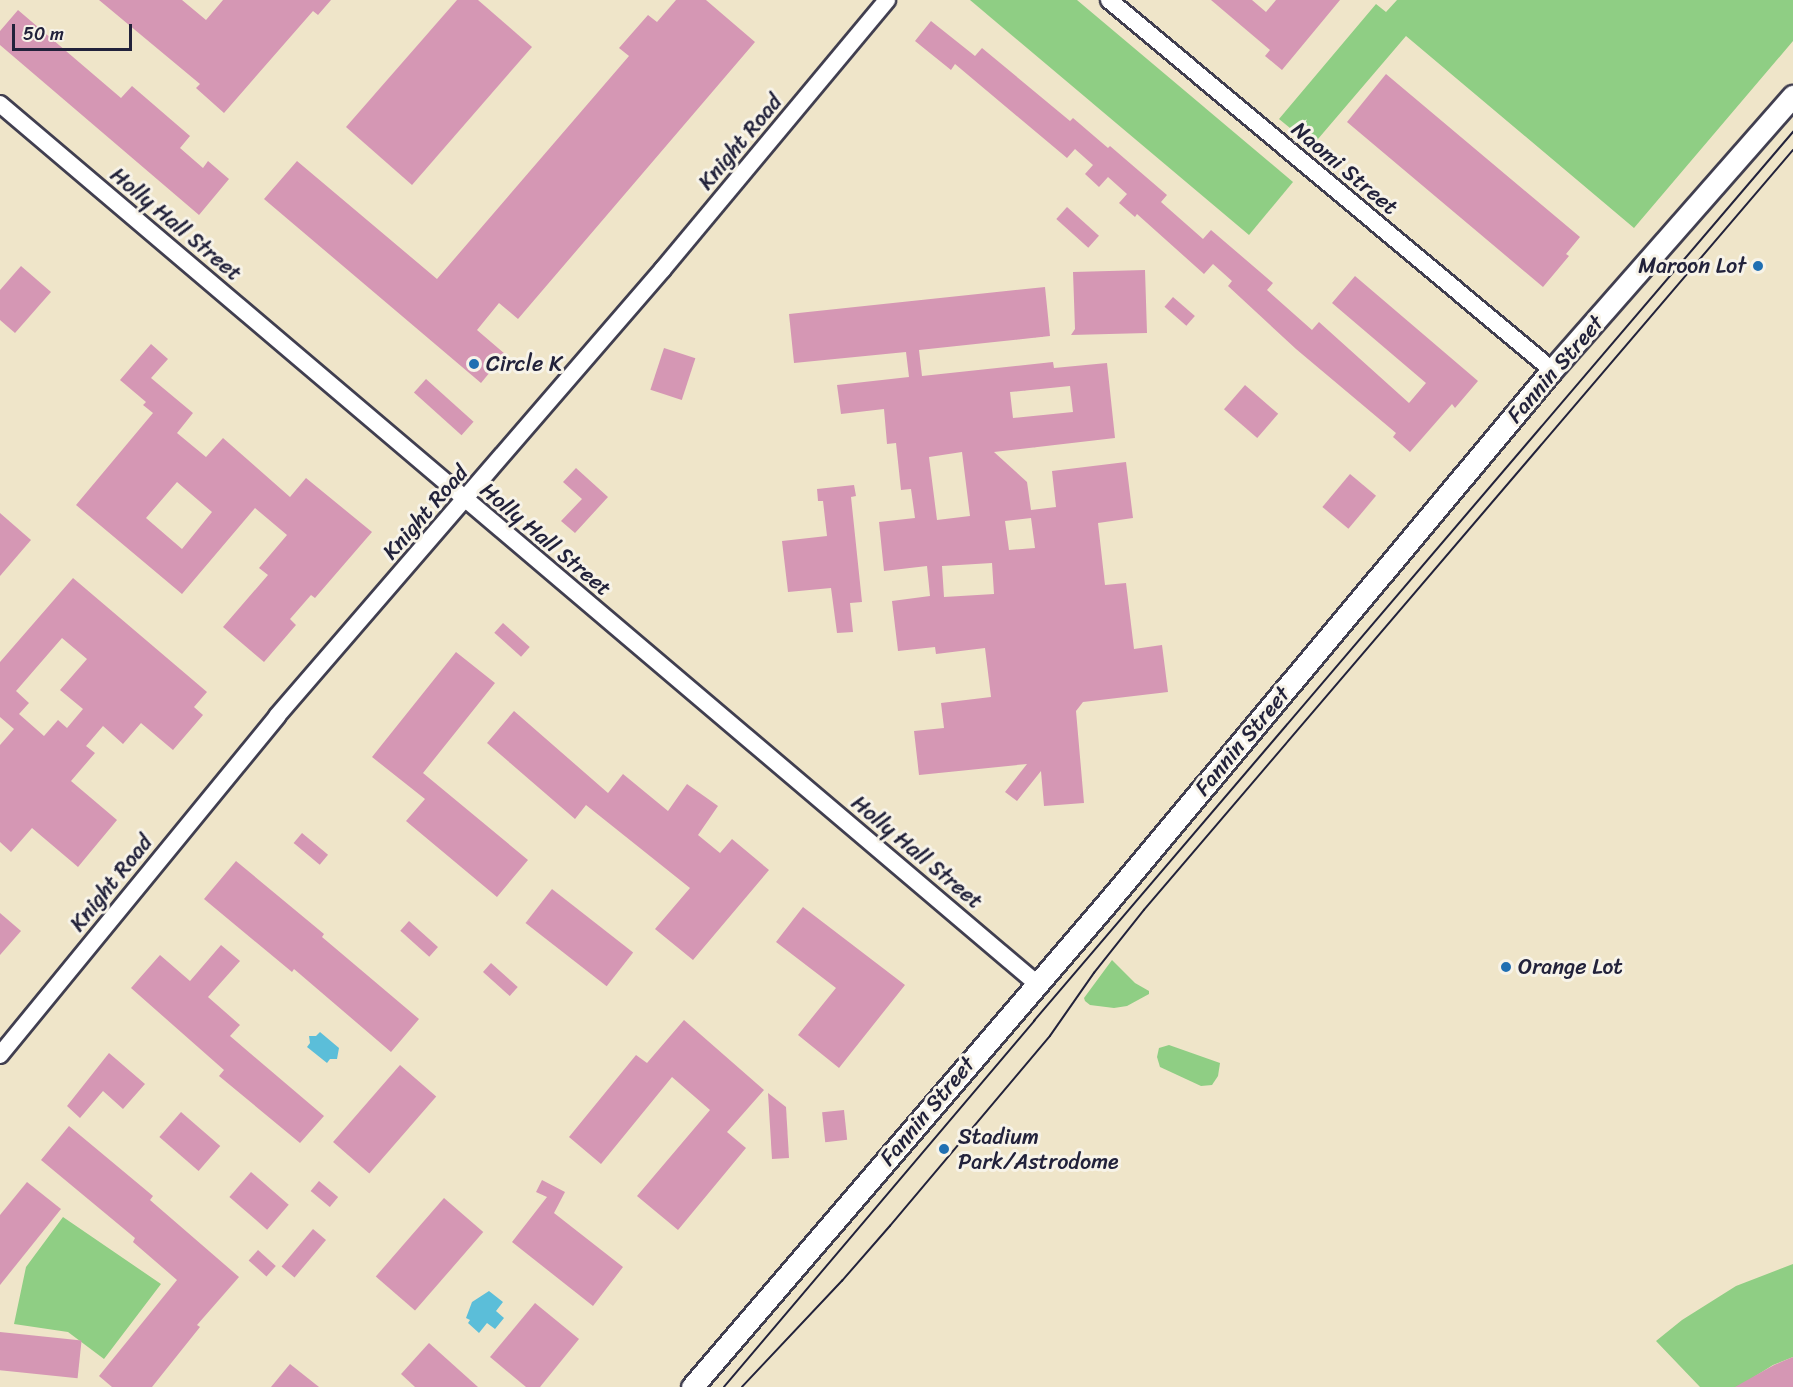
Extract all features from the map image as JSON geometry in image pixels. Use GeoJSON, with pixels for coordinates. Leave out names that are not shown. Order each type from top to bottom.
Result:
{"type":"FeatureCollection","features":[{"type":"Feature","properties":{"kind":"main road","name":"Fannin Street"},"geometry":{"type":"LineString","coordinates":[[692,1387],[1036,983],[1552,370],[1793,96]]}},
{"type":"Feature","properties":{"kind":"street","name":"Knight Road"},"geometry":{"type":"LineString","coordinates":[[0,1055],[263,733],[663,269],[887,0]]}},
{"type":"Feature","properties":{"kind":"street","name":"Naomi Street"},"geometry":{"type":"LineString","coordinates":[[1109,0],[1552,370]]}},
{"type":"Feature","properties":{"kind":"street","name":"Holly Hall Street"},"geometry":{"type":"LineString","coordinates":[[0,104],[1036,983]]}},
{"type":"Feature","properties":{"kind":"green space"},"geometry":{"type":"Polygon","coordinates":[[[970,0],[1077,0],[1293,182],[1249,235],[970,0]]]}},
{"type":"Feature","properties":{"kind":"green space"},"geometry":{"type":"Polygon","coordinates":[[[1397,0],[1793,0],[1793,41],[1634,228],[1406,36],[1312,146],[1279,119],[1376,4],[1386,12],[1397,0]]]}},
{"type":"Feature","properties":{"kind":"green space"},"geometry":{"type":"Polygon","coordinates":[[[1112,960],[1135,983],[1149,991],[1149,994],[1127,1006],[1114,1008],[1090,1005],[1085,1001],[1084,998],[1112,960]]]}},
{"type":"Feature","properties":{"kind":"green space"},"geometry":{"type":"Polygon","coordinates":[[[1169,1045],[1220,1063],[1218,1076],[1212,1085],[1201,1086],[1160,1067],[1157,1057],[1159,1048],[1169,1045]]]}},
{"type":"Feature","properties":{"kind":"green space"},"geometry":{"type":"Polygon","coordinates":[[[63,1217],[161,1284],[104,1359],[68,1332],[14,1324],[26,1267],[63,1217]]]}},
{"type":"Feature","properties":{"kind":"green space"},"geometry":{"type":"Polygon","coordinates":[[[1793,1264],[1793,1357],[1773,1365],[1738,1387],[1700,1387],[1656,1341],[1682,1320],[1736,1286],[1793,1264]]]}},
{"type":"Feature","properties":{"kind":"water"},"geometry":{"type":"Polygon","coordinates":[[[320,1032],[339,1048],[337,1059],[330,1059],[327,1063],[307,1047],[310,1043],[309,1036],[316,1036],[320,1032]]]}},
{"type":"Feature","properties":{"kind":"water"},"geometry":{"type":"Polygon","coordinates":[[[489,1291],[503,1302],[496,1311],[504,1318],[495,1329],[487,1323],[479,1333],[466,1318],[472,1302],[489,1291]]]}},
{"type":"Feature","properties":{"kind":"building"},"geometry":{"type":"Polygon","coordinates":[[[99,0],[182,0],[206,20],[223,0],[331,0],[318,15],[313,11],[224,113],[196,88],[200,84],[99,0]]]}},
{"type":"Feature","properties":{"kind":"building"},"geometry":{"type":"Polygon","coordinates":[[[457,0],[478,0],[532,47],[412,185],[346,127],[457,0]]]}},
{"type":"Feature","properties":{"kind":"building"},"geometry":{"type":"Polygon","coordinates":[[[676,0],[706,0],[755,42],[518,319],[499,303],[477,330],[505,354],[481,383],[264,199],[297,161],[437,279],[629,56],[619,48],[648,15],[657,22],[676,0]]]}},
{"type":"Feature","properties":{"kind":"building"},"geometry":{"type":"Polygon","coordinates":[[[1211,0],[1252,0],[1266,12],[1276,0],[1340,0],[1282,70],[1265,56],[1270,50],[1211,0]]]}},
{"type":"Feature","properties":{"kind":"building"},"geometry":{"type":"Polygon","coordinates":[[[18,10],[121,98],[132,86],[190,136],[180,148],[203,168],[208,161],[229,179],[199,215],[0,45],[0,31],[18,10]]]}},
{"type":"Feature","properties":{"kind":"building"},"geometry":{"type":"Polygon","coordinates":[[[931,21],[975,56],[982,48],[1070,121],[1073,118],[1108,148],[1110,146],[1167,195],[1161,202],[1203,239],[1211,230],[1273,283],[1267,290],[1312,330],[1319,322],[1409,403],[1426,383],[1332,303],[1355,276],[1478,381],[1455,408],[1452,404],[1410,452],[1393,437],[1396,433],[1296,349],[1228,286],[1232,281],[1213,264],[1204,274],[1137,214],[1135,217],[1119,203],[1127,194],[1108,177],[1099,187],[1085,174],[1093,165],[1075,149],[1067,158],[955,64],[951,70],[915,41],[931,21]]]}},
{"type":"Feature","properties":{"kind":"building"},"geometry":{"type":"Polygon","coordinates":[[[1386,74],[1580,237],[1566,254],[1569,256],[1543,287],[1347,122],[1386,74]]]}},
{"type":"Feature","properties":{"kind":"building"},"geometry":{"type":"Polygon","coordinates":[[[1067,207],[1099,236],[1088,248],[1056,219],[1067,207]]]}},
{"type":"Feature","properties":{"kind":"building"},"geometry":{"type":"Polygon","coordinates":[[[21,266],[51,292],[15,333],[0,320],[0,290],[21,266]]]}},
{"type":"Feature","properties":{"kind":"building"},"geometry":{"type":"Polygon","coordinates":[[[1145,270],[1147,333],[1071,335],[1075,329],[1073,272],[1145,270]]]}},
{"type":"Feature","properties":{"kind":"building"},"geometry":{"type":"Polygon","coordinates":[[[1045,287],[1050,336],[919,350],[922,376],[1053,362],[1054,368],[1107,363],[1115,438],[994,452],[1027,482],[1031,510],[1056,507],[1052,471],[1126,462],[1133,518],[1098,523],[1105,585],[1126,583],[1134,649],[1162,645],[1168,692],[1083,702],[1076,711],[1084,803],[1044,806],[1041,771],[1017,801],[1005,792],[1027,764],[919,775],[914,731],[944,728],[941,703],[991,697],[985,648],[936,654],[935,647],[898,651],[892,601],[930,596],[927,566],[884,571],[879,522],[915,518],[911,489],[901,490],[896,443],[887,444],[884,409],[841,414],[837,385],[909,377],[906,352],[794,363],[789,314],[1045,287]],[[1070,386],[1010,392],[1013,418],[1073,412],[1070,386]],[[962,452],[929,457],[937,520],[970,516],[962,452]],[[1031,518],[1005,521],[1009,550],[1035,548],[1031,518]],[[992,563],[942,566],[944,597],[994,594],[992,563]]]}},
{"type":"Feature","properties":{"kind":"building"},"geometry":{"type":"Polygon","coordinates":[[[1173,297],[1195,316],[1186,326],[1164,307],[1173,297]]]}},
{"type":"Feature","properties":{"kind":"building"},"geometry":{"type":"Polygon","coordinates":[[[151,344],[168,359],[151,378],[193,413],[177,433],[206,457],[223,438],[290,497],[306,478],[372,532],[315,598],[311,595],[290,619],[296,625],[264,662],[223,627],[268,575],[259,568],[287,535],[255,508],[182,594],[76,505],[153,413],[143,405],[146,402],[120,380],[151,344]],[[177,482],[146,518],[182,549],[212,512],[177,482]]]}},
{"type":"Feature","properties":{"kind":"building"},"geometry":{"type":"Polygon","coordinates":[[[664,348],[695,358],[682,400],[650,390],[664,348]]]}},
{"type":"Feature","properties":{"kind":"building","name":"Circle K"},"geometry":{"type":"Polygon","coordinates":[[[426,379],[474,422],[462,435],[414,392],[426,379]]]}},
{"type":"Feature","properties":{"kind":"building"},"geometry":{"type":"Polygon","coordinates":[[[1245,385],[1278,414],[1257,438],[1224,409],[1245,385]]]}},
{"type":"Feature","properties":{"kind":"building"},"geometry":{"type":"Polygon","coordinates":[[[576,468],[608,497],[575,533],[561,521],[582,499],[563,482],[576,468]]]}},
{"type":"Feature","properties":{"kind":"building"},"geometry":{"type":"Polygon","coordinates":[[[1350,474],[1376,496],[1348,529],[1322,507],[1350,474]]]}},
{"type":"Feature","properties":{"kind":"building"},"geometry":{"type":"Polygon","coordinates":[[[854,485],[856,496],[851,497],[862,602],[850,603],[853,632],[837,633],[831,588],[788,592],[782,541],[827,536],[823,501],[818,501],[817,489],[854,485]]]}},
{"type":"Feature","properties":{"kind":"building"},"geometry":{"type":"Polygon","coordinates":[[[0,513],[31,540],[0,576],[0,513]]]}},
{"type":"Feature","properties":{"kind":"building"},"geometry":{"type":"Polygon","coordinates":[[[73,578],[207,692],[194,707],[203,715],[173,750],[141,723],[123,744],[103,726],[86,746],[95,753],[71,781],[117,820],[78,867],[32,828],[11,852],[0,842],[0,745],[14,729],[0,717],[0,662],[73,578]],[[62,638],[16,691],[29,703],[19,714],[44,736],[58,720],[67,728],[83,709],[60,690],[87,659],[62,638]]]}},
{"type":"Feature","properties":{"kind":"building"},"geometry":{"type":"Polygon","coordinates":[[[503,623],[530,647],[521,657],[494,633],[503,623]]]}},
{"type":"Feature","properties":{"kind":"building"},"geometry":{"type":"Polygon","coordinates":[[[456,652],[495,683],[423,773],[528,860],[497,897],[406,821],[425,799],[372,757],[456,652]]]}},
{"type":"Feature","properties":{"kind":"building"},"geometry":{"type":"Polygon","coordinates":[[[514,711],[608,793],[623,774],[668,811],[687,784],[718,806],[698,835],[720,853],[732,839],[769,870],[693,960],[655,929],[690,888],[586,805],[575,819],[487,743],[514,711]]]}},
{"type":"Feature","properties":{"kind":"building"},"geometry":{"type":"Polygon","coordinates":[[[302,833],[328,855],[320,865],[294,843],[302,833]]]}},
{"type":"Feature","properties":{"kind":"building"},"geometry":{"type":"Polygon","coordinates":[[[236,861],[324,934],[322,937],[419,1019],[391,1052],[294,969],[292,972],[204,899],[236,861]]]}},
{"type":"Feature","properties":{"kind":"building"},"geometry":{"type":"Polygon","coordinates":[[[552,889],[633,952],[607,986],[526,923],[552,889]]]}},
{"type":"Feature","properties":{"kind":"building"},"geometry":{"type":"Polygon","coordinates":[[[803,907],[905,985],[839,1068],[798,1035],[836,988],[776,942],[803,907]]]}},
{"type":"Feature","properties":{"kind":"building"},"geometry":{"type":"Polygon","coordinates":[[[0,913],[21,931],[0,955],[0,913]]]}},
{"type":"Feature","properties":{"kind":"building"},"geometry":{"type":"Polygon","coordinates":[[[409,921],[438,947],[429,957],[400,931],[409,921]]]}},
{"type":"Feature","properties":{"kind":"building"},"geometry":{"type":"Polygon","coordinates":[[[221,945],[240,961],[208,997],[240,1025],[230,1036],[324,1116],[300,1143],[219,1076],[224,1070],[131,988],[160,955],[190,981],[221,945]]]}},
{"type":"Feature","properties":{"kind":"building"},"geometry":{"type":"Polygon","coordinates":[[[491,963],[518,987],[510,996],[483,972],[491,963]]]}},
{"type":"Feature","properties":{"kind":"building"},"geometry":{"type":"Polygon","coordinates":[[[684,1020],[764,1090],[727,1132],[746,1148],[678,1230],[637,1196],[710,1110],[672,1077],[601,1164],[569,1137],[636,1055],[647,1063],[684,1020]]]}},
{"type":"Feature","properties":{"kind":"building"},"geometry":{"type":"Polygon","coordinates":[[[109,1053],[145,1084],[123,1109],[103,1091],[80,1118],[67,1106],[109,1053]]]}},
{"type":"Feature","properties":{"kind":"building"},"geometry":{"type":"Polygon","coordinates":[[[400,1065],[436,1096],[369,1173],[333,1142],[400,1065]]]}},
{"type":"Feature","properties":{"kind":"building"},"geometry":{"type":"Polygon","coordinates":[[[768,1093],[786,1107],[789,1158],[772,1159],[768,1093]]]}},
{"type":"Feature","properties":{"kind":"building"},"geometry":{"type":"Polygon","coordinates":[[[844,1110],[847,1140],[825,1142],[822,1112],[844,1110]]]}},
{"type":"Feature","properties":{"kind":"building"},"geometry":{"type":"Polygon","coordinates":[[[181,1112],[220,1146],[199,1171],[159,1137],[181,1112]]]}},
{"type":"Feature","properties":{"kind":"building"},"geometry":{"type":"Polygon","coordinates":[[[69,1126],[153,1196],[150,1200],[239,1277],[197,1325],[200,1327],[152,1387],[112,1387],[99,1376],[177,1280],[133,1242],[135,1238],[41,1160],[69,1126]]]}},
{"type":"Feature","properties":{"kind":"building"},"geometry":{"type":"Polygon","coordinates":[[[251,1172],[289,1205],[267,1230],[229,1197],[251,1172]]]}},
{"type":"Feature","properties":{"kind":"building"},"geometry":{"type":"Polygon","coordinates":[[[542,1180],[565,1192],[554,1213],[623,1267],[593,1306],[512,1242],[547,1197],[536,1192],[542,1180]]]}},
{"type":"Feature","properties":{"kind":"building"},"geometry":{"type":"Polygon","coordinates":[[[319,1181],[338,1197],[330,1207],[311,1191],[319,1181]]]}},
{"type":"Feature","properties":{"kind":"building"},"geometry":{"type":"Polygon","coordinates":[[[27,1182],[61,1209],[0,1285],[0,1215],[27,1182]]]}},
{"type":"Feature","properties":{"kind":"building"},"geometry":{"type":"Polygon","coordinates":[[[444,1198],[483,1232],[415,1311],[376,1276],[444,1198]]]}},
{"type":"Feature","properties":{"kind":"building"},"geometry":{"type":"Polygon","coordinates":[[[313,1229],[326,1240],[295,1277],[282,1267],[313,1229]]]}},
{"type":"Feature","properties":{"kind":"building"},"geometry":{"type":"Polygon","coordinates":[[[258,1250],[276,1266],[266,1276],[249,1260],[258,1250]]]}},
{"type":"Feature","properties":{"kind":"building"},"geometry":{"type":"Polygon","coordinates":[[[535,1303],[579,1339],[540,1387],[526,1387],[490,1357],[535,1303]]]}},
{"type":"Feature","properties":{"kind":"building"},"geometry":{"type":"Polygon","coordinates":[[[0,1332],[82,1341],[78,1378],[0,1370],[0,1332]]]}},
{"type":"Feature","properties":{"kind":"building"},"geometry":{"type":"Polygon","coordinates":[[[429,1343],[478,1387],[415,1387],[401,1374],[429,1343]]]}},
{"type":"Feature","properties":{"kind":"building"},"geometry":{"type":"Polygon","coordinates":[[[1793,1357],[1793,1387],[1735,1387],[1774,1365],[1793,1357]]]}},
{"type":"Feature","properties":{"kind":"building"},"geometry":{"type":"Polygon","coordinates":[[[290,1364],[319,1387],[271,1387],[290,1364]]]}},
{"type":"Feature","properties":{"kind":"tram line"},"geometry":{"type":"LineString","coordinates":[[724,1387],[1793,132]]}},
{"type":"Feature","properties":{"kind":"tram line"},"geometry":{"type":"LineString","coordinates":[[742,1387],[842,1281],[890,1226],[1050,1036],[1094,973],[1144,910],[1793,150]]}},
{"type":"Feature","properties":{"kind":"place","name":"Maroon Lot"},"geometry":{"type":"Point","coordinates":[1758,266]}},
{"type":"Feature","properties":{"kind":"place","name":"Circle K"},"geometry":{"type":"Point","coordinates":[474,364]}},
{"type":"Feature","properties":{"kind":"place","name":"Orange Lot"},"geometry":{"type":"Point","coordinates":[1506,967]}},
{"type":"Feature","properties":{"kind":"place","name":"Stadium Park/Astrodome"},"geometry":{"type":"Point","coordinates":[944,1149]}}]}
